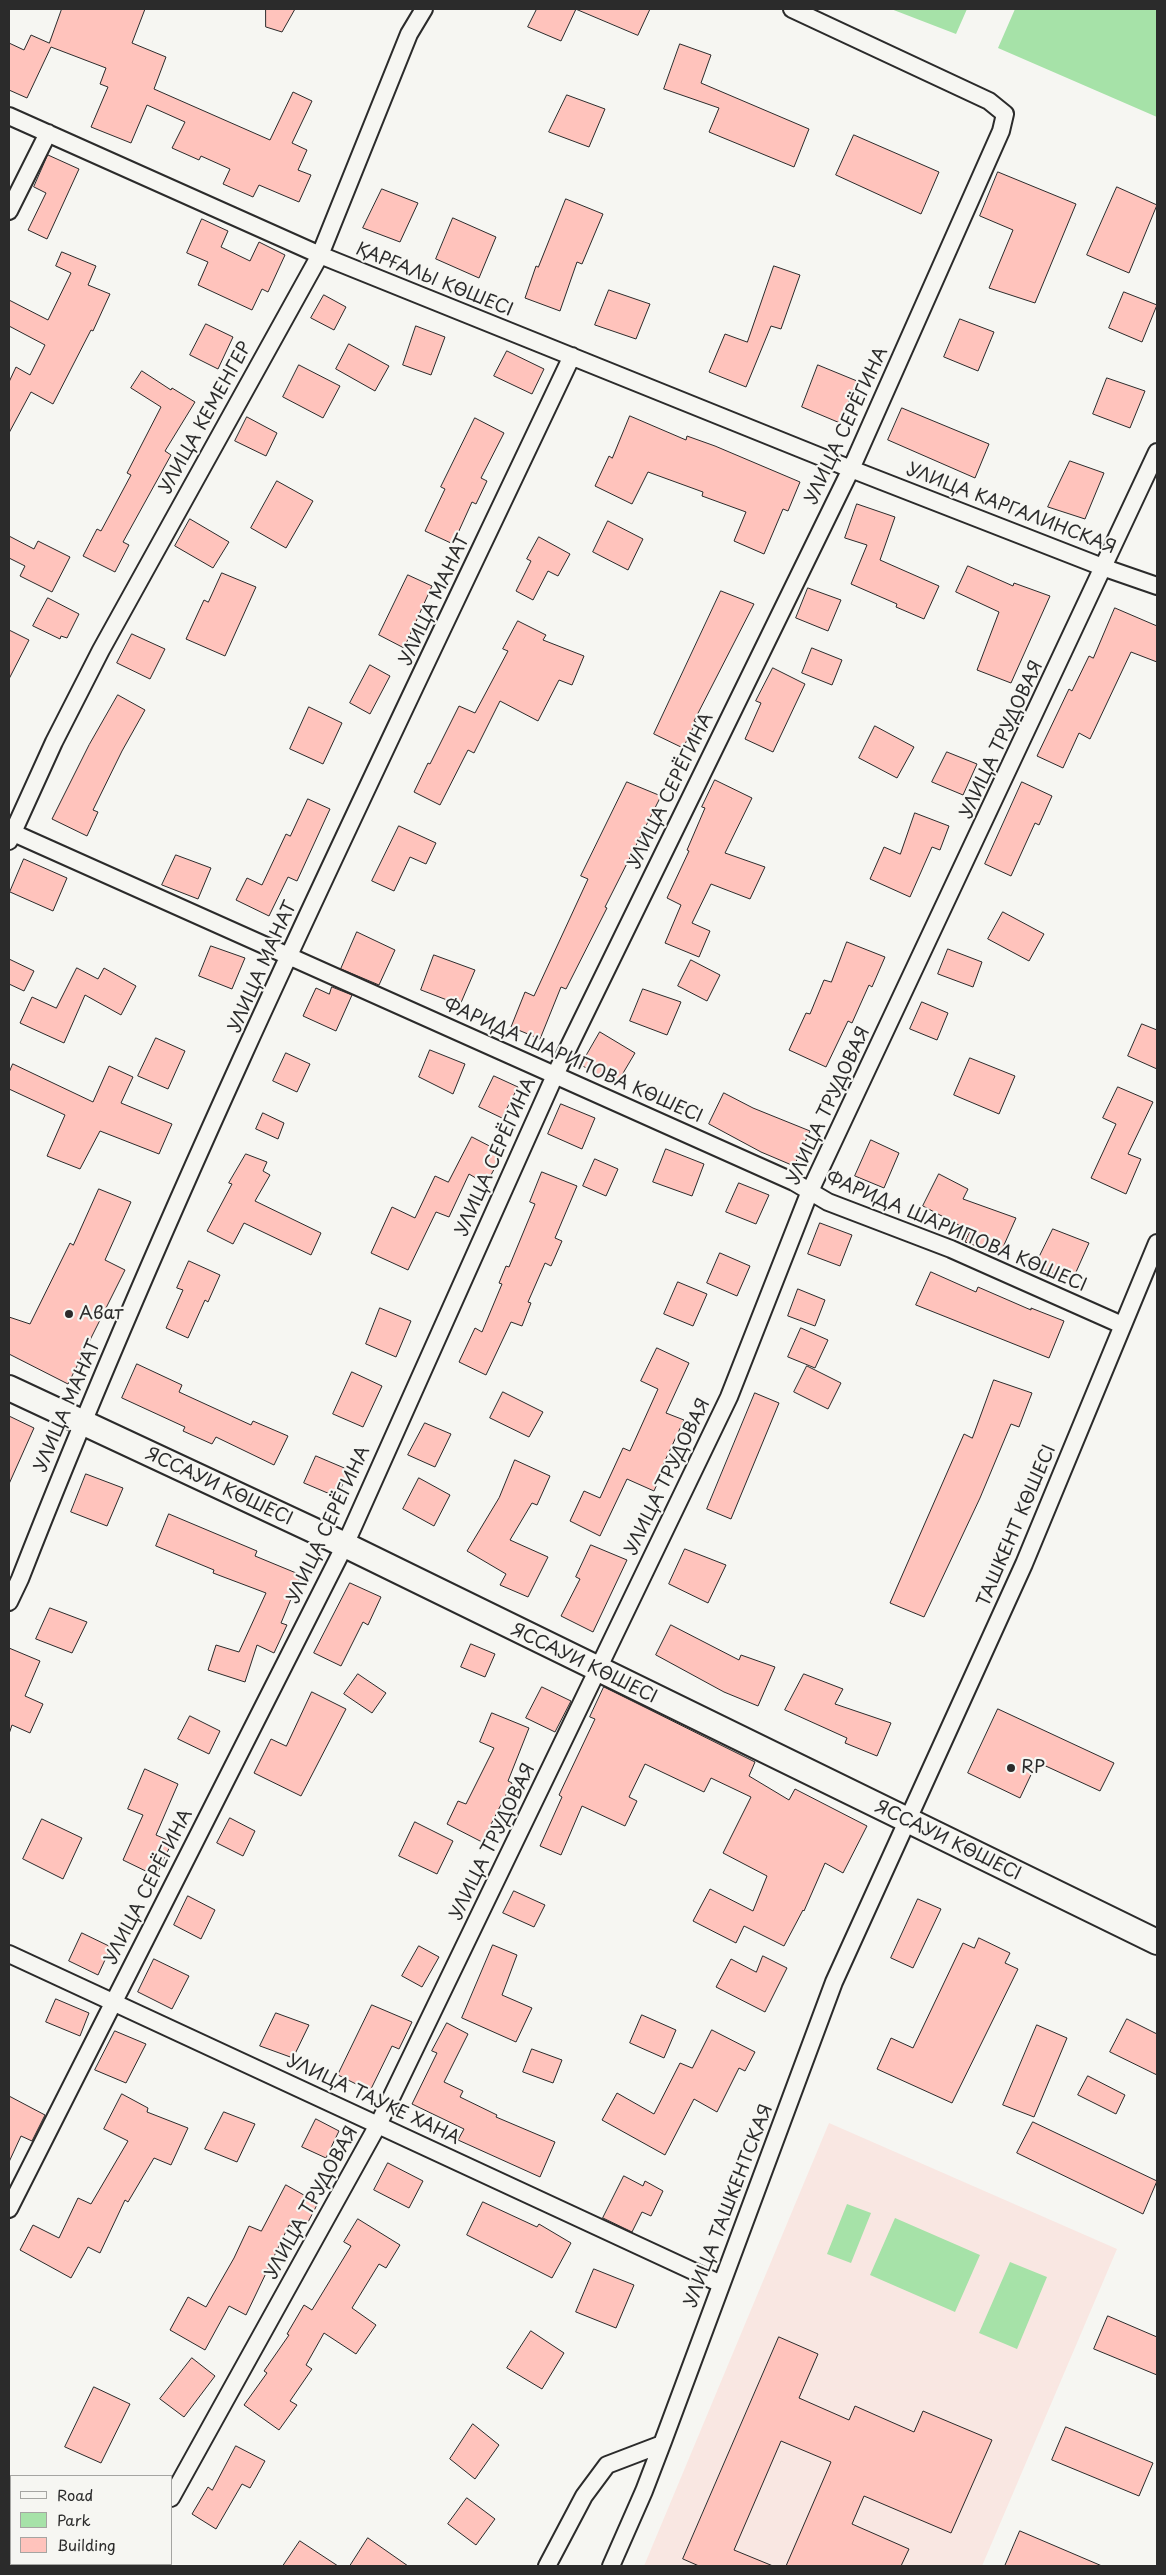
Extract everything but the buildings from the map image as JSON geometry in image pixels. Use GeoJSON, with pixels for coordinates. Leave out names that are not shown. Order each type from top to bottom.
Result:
{"type":"FeatureCollection","features":[{"type":"Feature","properties":{"kind":"main road","name":"ЯССАУИ КӨШЕСІ"},"geometry":{"type":"LineString","coordinates":[[9,1388],[344,1546],[1157,1942]]}},
{"type":"Feature","properties":{"kind":"street","name":"УЛИЦА КЕМЕНГЕР"},"geometry":{"type":"LineString","coordinates":[[10,835],[54,742],[101,650],[320,256],[409,34],[424,9]]}},
{"type":"Feature","properties":{"kind":"street","name":"УЛИЦА СЕРЁГИНА"},"geometry":{"type":"LineString","coordinates":[[9,2209],[344,1546],[556,1073],[851,469],[1002,131],[1005,114],[990,101],[792,9]]}},
{"type":"Feature","properties":{"kind":"street","name":"ҚАРҒАЛЫ КӨШЕСІ"},"geometry":{"type":"LineString","coordinates":[[9,116],[320,256],[851,469]]}},
{"type":"Feature","properties":{"kind":"street"},"geometry":{"type":"LineString","coordinates":[[9,211],[48,133]]}},
{"type":"Feature","properties":{"kind":"street","name":"УЛИЦА МАНАТ"},"geometry":{"type":"LineString","coordinates":[[9,1602],[20,1579],[82,1422],[288,957],[572,356]]}},
{"type":"Feature","properties":{"kind":"street","name":"УЛИЦА ТРУДОВАЯ"},"geometry":{"type":"LineString","coordinates":[[172,2496],[379,2124],[598,1670],[729,1398],[810,1191],[1105,568],[1157,452]]}},
{"type":"Feature","properties":{"kind":"street","name":"УЛИЦА КАРГАЛИНСКАЯ"},"geometry":{"type":"LineString","coordinates":[[851,469],[1105,568],[1157,586]]}},
{"type":"Feature","properties":{"kind":"street","name":"ФАРИДА ШАРИПОВА КӨШЕСІ"},"geometry":{"type":"LineString","coordinates":[[10,835],[503,1053],[556,1073],[810,1191],[828,1202],[952,1249],[1122,1325]]}},
{"type":"Feature","properties":{"kind":"street","name":"ТАШКЕНТ КӨШЕСІ"},"geometry":{"type":"LineString","coordinates":[[908,1822],[1024,1564],[1157,1243]]}},
{"type":"Feature","properties":{"kind":"street","name":"УЛИЦА ТАШКЕНТСКАЯ"},"geometry":{"type":"LineString","coordinates":[[611,2566],[644,2491],[662,2444],[834,1982],[908,1822]]}},
{"type":"Feature","properties":{"kind":"street","name":"УЛИЦА ТАУКЕ ХАНА"},"geometry":{"type":"LineString","coordinates":[[9,1954],[721,2284]]}},
{"type":"Feature","properties":{"kind":"street"},"geometry":{"type":"LineString","coordinates":[[547,2566],[584,2496],[607,2465],[662,2444]]}},
{"type":"Feature","properties":{"kind":"shaded area"},"geometry":{"type":"Polygon","coordinates":[[[829,2123],[1117,2249],[982,2566],[644,2566],[829,2123]]]}},
{"type":"Feature","properties":{"kind":"green space"},"geometry":{"type":"Polygon","coordinates":[[[891,9],[967,9],[956,34],[891,9]]]}},
{"type":"Feature","properties":{"kind":"green space"},"geometry":{"type":"Polygon","coordinates":[[[1015,9],[1157,9],[1157,117],[998,48],[1015,9]]]}},
{"type":"Feature","properties":{"kind":"green space"},"geometry":{"type":"Polygon","coordinates":[[[847,2204],[871,2213],[851,2263],[827,2254],[847,2204]]]}},
{"type":"Feature","properties":{"kind":"green space"},"geometry":{"type":"Polygon","coordinates":[[[895,2218],[980,2255],[955,2312],[870,2275],[895,2218]]]}},
{"type":"Feature","properties":{"kind":"green space"},"geometry":{"type":"Polygon","coordinates":[[[1010,2262],[1047,2277],[1017,2349],[979,2333],[1010,2262]]]}},
{"type":"Feature","properties":{"kind":"place","name":"Ават"},"geometry":{"type":"Point","coordinates":[69,1314]}},
{"type":"Feature","properties":{"kind":"place","name":"RP"},"geometry":{"type":"Point","coordinates":[1011,1768]}}]}
